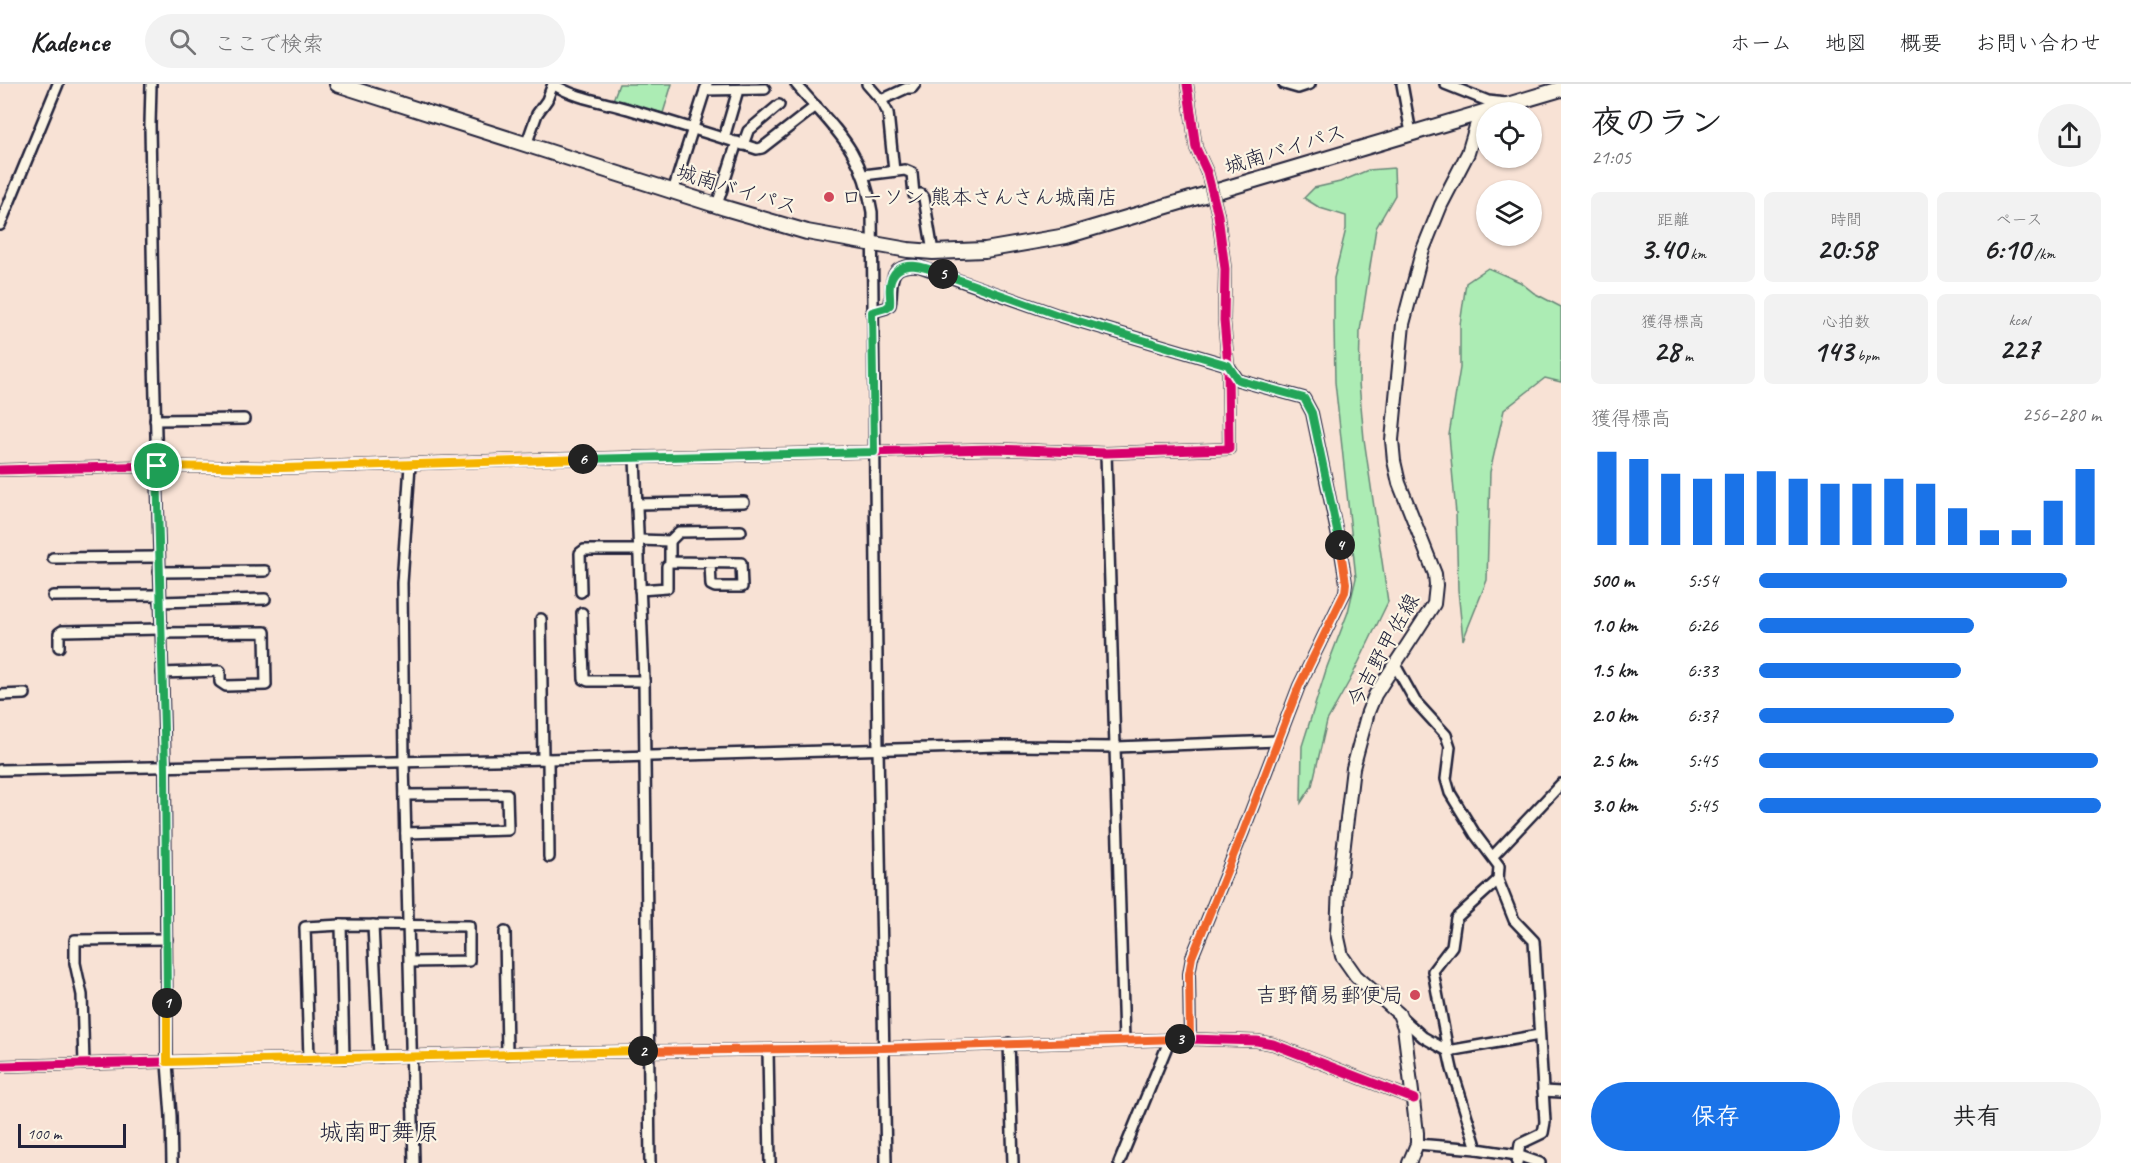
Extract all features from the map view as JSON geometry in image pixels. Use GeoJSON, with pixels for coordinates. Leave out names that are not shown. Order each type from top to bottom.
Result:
{"type":"FeatureCollection","features":[{"type":"Feature","properties":{"kind":"highway","name":"城南バイパス"},"geometry":{"type":"LineString","coordinates":[[338,84],[807,232],[908,250],[933,252],[985,250],[1066,236],[1476,114]]}},
{"type":"Feature","properties":{"kind":"highway","name":"城南バイパス"},"geometry":{"type":"LineString","coordinates":[[1516,102],[1561,89]]}},
{"type":"Feature","properties":{"kind":"main road","name":"今吉野甲佐線"},"geometry":{"type":"LineString","coordinates":[[1399,1014],[1356,976],[1342,956],[1337,933],[1342,851],[1358,744],[1375,695],[1434,604],[1437,585],[1435,574],[1399,483],[1392,440],[1403,324],[1422,252],[1441,205],[1468,153],[1476,126]]}},
{"type":"Feature","properties":{"kind":"main road"},"geometry":{"type":"LineString","coordinates":[[1399,1014],[1405,1035],[1414,1099],[1417,1144],[1409,1163]]}},
{"type":"Feature","properties":{"kind":"street"},"geometry":{"type":"LineString","coordinates":[[0,225],[58,84]]}},
{"type":"Feature","properties":{"kind":"street"},"geometry":{"type":"LineString","coordinates":[[151,84],[155,420],[165,768],[167,1062],[172,1163]]}},
{"type":"Feature","properties":{"kind":"street"},"geometry":{"type":"LineString","coordinates":[[526,145],[537,114],[547,100],[553,84],[560,89],[584,97],[694,128],[757,149],[762,148],[816,106]]}},
{"type":"Feature","properties":{"kind":"street"},"geometry":{"type":"LineString","coordinates":[[796,84],[843,137],[864,175],[872,212],[878,749],[886,1163]]}},
{"type":"Feature","properties":{"kind":"street"},"geometry":{"type":"LineString","coordinates":[[867,84],[881,100],[889,120],[894,171]]}},
{"type":"Feature","properties":{"kind":"street"},"geometry":{"type":"LineString","coordinates":[[881,100],[907,88],[912,88],[915,84]]}},
{"type":"Feature","properties":{"kind":"street"},"geometry":{"type":"LineString","coordinates":[[0,470],[157,466],[282,468],[994,449],[1106,453],[1229,449],[1228,365],[1224,320],[1225,269],[1218,215],[1207,172],[1196,148],[1187,84]]}},
{"type":"Feature","properties":{"kind":"street"},"geometry":{"type":"LineString","coordinates":[[1284,84],[1298,88],[1310,84]]}},
{"type":"Feature","properties":{"kind":"street"},"geometry":{"type":"LineString","coordinates":[[1402,84],[1411,133]]}},
{"type":"Feature","properties":{"kind":"street"},"geometry":{"type":"LineString","coordinates":[[1445,84],[1488,101],[1500,102]]}},
{"type":"Feature","properties":{"kind":"street"},"geometry":{"type":"LineString","coordinates":[[673,191],[706,87],[738,90],[765,89]]}},
{"type":"Feature","properties":{"kind":"street"},"geometry":{"type":"LineString","coordinates":[[724,138],[738,90]]}},
{"type":"Feature","properties":{"kind":"street"},"geometry":{"type":"LineString","coordinates":[[717,205],[740,144],[748,131],[779,105]]}},
{"type":"Feature","properties":{"kind":"street"},"geometry":{"type":"LineString","coordinates":[[864,175],[905,170],[912,173],[914,195],[921,194],[924,198],[933,252]]}},
{"type":"Feature","properties":{"kind":"street"},"geometry":{"type":"LineString","coordinates":[[872,312],[890,305],[891,280],[894,274],[905,267],[918,266],[1058,315],[1228,365],[1238,380],[1304,398],[1312,413],[1340,546],[1346,583],[1345,592],[1303,677],[1192,957],[1189,974],[1190,1039]]}},
{"type":"Feature","properties":{"kind":"street"},"geometry":{"type":"LineString","coordinates":[[155,420],[244,419]]}},
{"type":"Feature","properties":{"kind":"street"},"geometry":{"type":"LineString","coordinates":[[1106,453],[1124,1041]]}},
{"type":"Feature","properties":{"kind":"street"},"geometry":{"type":"LineString","coordinates":[[635,458],[644,681],[650,1163]]}},
{"type":"Feature","properties":{"kind":"street"},"geometry":{"type":"LineString","coordinates":[[410,465],[402,583],[414,1163]]}},
{"type":"Feature","properties":{"kind":"street"},"geometry":{"type":"LineString","coordinates":[[637,504],[744,502]]}},
{"type":"Feature","properties":{"kind":"street"},"geometry":{"type":"LineString","coordinates":[[581,592],[580,553],[584,550],[670,541],[680,532],[741,531]]}},
{"type":"Feature","properties":{"kind":"street"},"geometry":{"type":"LineString","coordinates":[[670,541],[670,562],[710,562]]}},
{"type":"Feature","properties":{"kind":"street"},"geometry":{"type":"LineString","coordinates":[[53,558],[159,557]]}},
{"type":"Feature","properties":{"kind":"street"},"geometry":{"type":"LineString","coordinates":[[640,590],[667,588],[667,566]]}},
{"type":"Feature","properties":{"kind":"street"},"geometry":{"type":"LineString","coordinates":[[159,572],[265,571]]}},
{"type":"Feature","properties":{"kind":"street"},"geometry":{"type":"LineString","coordinates":[[54,596],[265,600]]}},
{"type":"Feature","properties":{"kind":"street"},"geometry":{"type":"LineString","coordinates":[[582,613],[584,679],[588,681],[644,681]]}},
{"type":"Feature","properties":{"kind":"street"},"geometry":{"type":"LineString","coordinates":[[541,619],[549,857]]}},
{"type":"Feature","properties":{"kind":"street"},"geometry":{"type":"LineString","coordinates":[[59,647],[59,633],[62,631],[265,632],[266,685],[226,686],[220,682],[220,671],[162,673]]}},
{"type":"Feature","properties":{"kind":"street"},"geometry":{"type":"LineString","coordinates":[[1395,665],[1415,701],[1446,735],[1450,747],[1446,779],[1450,793],[1475,834],[1499,866],[1498,880],[1514,920],[1534,941],[1543,1091],[1543,1133],[1520,1143],[1517,1159]]}},
{"type":"Feature","properties":{"kind":"street"},"geometry":{"type":"LineString","coordinates":[[0,695],[25,694]]}},
{"type":"Feature","properties":{"kind":"street"},"geometry":{"type":"LineString","coordinates":[[0,770],[545,759],[1000,746],[1116,747],[1278,741]]}},
{"type":"Feature","properties":{"kind":"street"},"geometry":{"type":"LineString","coordinates":[[1493,856],[1561,784]]}},
{"type":"Feature","properties":{"kind":"street"},"geometry":{"type":"LineString","coordinates":[[405,795],[507,794],[508,830],[406,833]]}},
{"type":"Feature","properties":{"kind":"street"},"geometry":{"type":"LineString","coordinates":[[1477,1149],[1452,1069],[1433,971],[1452,946],[1456,918],[1498,880]]}},
{"type":"Feature","properties":{"kind":"street"},"geometry":{"type":"LineString","coordinates":[[340,925],[344,1058]]}},
{"type":"Feature","properties":{"kind":"street"},"geometry":{"type":"LineString","coordinates":[[373,925],[379,1057]]}},
{"type":"Feature","properties":{"kind":"street"},"geometry":{"type":"LineString","coordinates":[[309,1059],[305,927],[468,926],[469,961],[410,962]]}},
{"type":"Feature","properties":{"kind":"street"},"geometry":{"type":"LineString","coordinates":[[505,932],[507,1054]]}},
{"type":"Feature","properties":{"kind":"street"},"geometry":{"type":"LineString","coordinates":[[84,1064],[82,995],[75,963],[75,940],[167,939]]}},
{"type":"Feature","properties":{"kind":"street"},"geometry":{"type":"LineString","coordinates":[[1399,1014],[1423,1036],[1448,1051],[1539,1035]]}},
{"type":"Feature","properties":{"kind":"street"},"geometry":{"type":"LineString","coordinates":[[0,1066],[884,1048],[1190,1039],[1257,1041],[1273,1044],[1414,1099]]}},
{"type":"Feature","properties":{"kind":"street"},"geometry":{"type":"LineString","coordinates":[[1119,1163],[1170,1040]]}},
{"type":"Feature","properties":{"kind":"street"},"geometry":{"type":"LineString","coordinates":[[1009,1043],[1013,1163]]}},
{"type":"Feature","properties":{"kind":"street"},"geometry":{"type":"LineString","coordinates":[[768,1050],[770,1163]]}},
{"type":"Feature","properties":{"kind":"street"},"geometry":{"type":"LineString","coordinates":[[1543,1091],[1561,1092]]}},
{"type":"Feature","properties":{"kind":"street"},"geometry":{"type":"LineString","coordinates":[[1417,1144],[1477,1149],[1540,1163]]}},
{"type":"Feature","properties":{"kind":"green space"},"geometry":{"type":"Polygon","coordinates":[[[619,84],[672,84],[663,113],[613,100],[619,84]]]}},
{"type":"Feature","properties":{"kind":"green space"},"geometry":{"type":"Polygon","coordinates":[[[1394,168],[1395,195],[1376,228],[1360,331],[1359,383],[1364,439],[1388,602],[1327,721],[1312,786],[1301,803],[1302,746],[1327,667],[1348,612],[1356,578],[1335,382],[1334,278],[1346,229],[1346,216],[1320,208],[1304,198],[1314,188],[1340,182],[1368,170],[1394,168]]]}},
{"type":"Feature","properties":{"kind":"green space"},"geometry":{"type":"Polygon","coordinates":[[[1488,268],[1520,282],[1534,293],[1561,307],[1561,382],[1545,378],[1504,410],[1490,472],[1487,580],[1463,640],[1449,435],[1460,368],[1460,325],[1466,283],[1488,268]]]}},
{"type":"Feature","properties":{"kind":"cycle path"},"geometry":{"type":"LineString","coordinates":[[0,470],[157,466],[282,468],[994,449],[1106,453],[1229,449],[1228,365],[1224,320],[1225,269],[1218,215],[1207,172],[1196,148],[1187,84]]}},
{"type":"Feature","properties":{"kind":"cycle path"},"geometry":{"type":"LineString","coordinates":[[0,1066],[530,1053],[883,1048],[1190,1039],[1257,1041],[1273,1044],[1414,1099]]}},
{"type":"Feature","properties":{"kind":"place","name":"ローソン 熊本さんさん城南店"},"geometry":{"type":"Point","coordinates":[829,197]}},
{"type":"Feature","properties":{"kind":"place","name":"吉野簡易郵便局"},"geometry":{"type":"Point","coordinates":[1415,995]}},
{"type":"Feature","properties":{"kind":"district","name":"城南町舞原"},"geometry":{"type":"Point","coordinates":[379,1132]}},
{"type":"Feature","properties":{"kind":"route"},"geometry":{"type":"LineString","coordinates":[[918,266],[1058,315],[1228,365],[1238,380],[1304,398],[1312,413],[1346,583],[1345,592],[1299,686],[1192,957],[1189,974],[1190,1039],[884,1048],[530,1053],[167,1062],[165,768],[157,466],[282,468],[874,452],[872,312],[890,305],[890,287],[894,274],[905,267],[918,266]]}}]}
